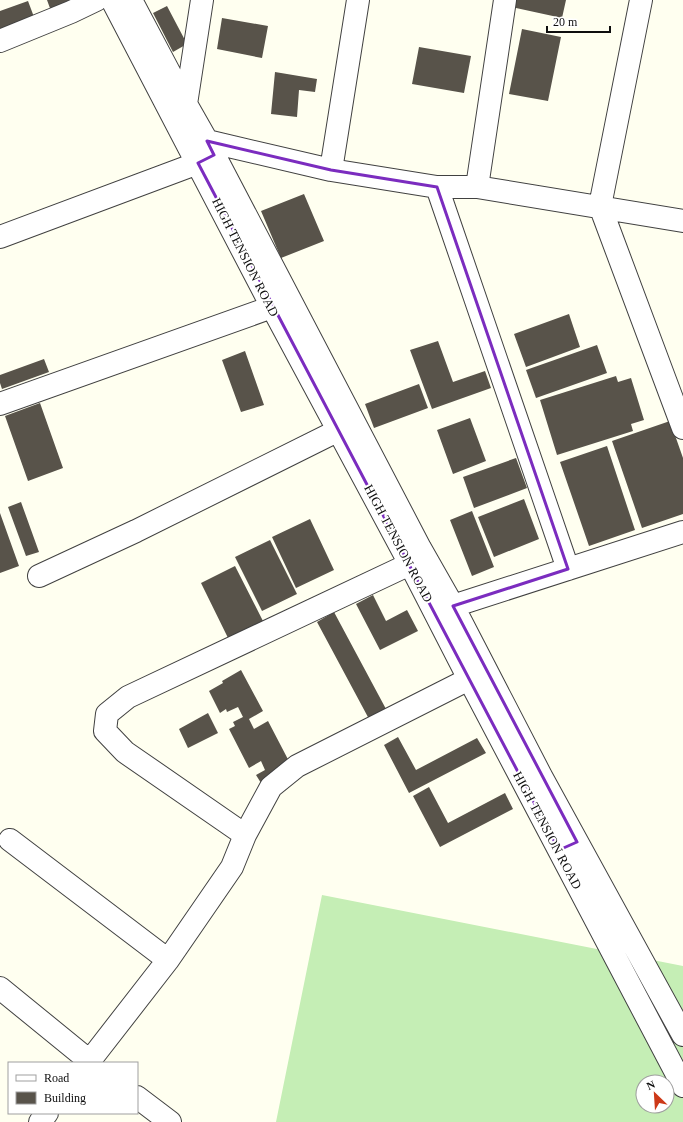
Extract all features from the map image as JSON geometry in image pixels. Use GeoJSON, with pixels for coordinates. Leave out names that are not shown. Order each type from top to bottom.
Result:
{"type":"FeatureCollection","features":[{"type":"Feature","properties":{"kind":"street"},"geometry":{"type":"LineString","coordinates":[[0,41],[71,12],[96,0]]}},
{"type":"Feature","properties":{"kind":"street","name":"HIGH TENSION ROAD"},"geometry":{"type":"LineString","coordinates":[[112,0],[206,153],[358,430],[452,606],[537,769],[568,846],[594,917],[683,1086]]}},
{"type":"Feature","properties":{"kind":"street","name":"HIGH TENSION ROAD"},"geometry":{"type":"LineString","coordinates":[[130,0],[186,104],[272,307],[410,564],[469,679],[568,846],[614,908],[683,1035]]}},
{"type":"Feature","properties":{"kind":"street"},"geometry":{"type":"LineString","coordinates":[[186,104],[202,0]]}},
{"type":"Feature","properties":{"kind":"street"},"geometry":{"type":"LineString","coordinates":[[331,170],[358,0]]}},
{"type":"Feature","properties":{"kind":"street"},"geometry":{"type":"LineString","coordinates":[[477,187],[505,0]]}},
{"type":"Feature","properties":{"kind":"street"},"geometry":{"type":"LineString","coordinates":[[641,0],[600,206],[683,428]]}},
{"type":"Feature","properties":{"kind":"street"},"geometry":{"type":"LineString","coordinates":[[0,237],[206,153],[331,170],[437,187],[477,187],[600,206],[683,221]]}},
{"type":"Feature","properties":{"kind":"street"},"geometry":{"type":"LineString","coordinates":[[437,187],[568,569]]}},
{"type":"Feature","properties":{"kind":"street"},"geometry":{"type":"LineString","coordinates":[[0,404],[272,307]]}},
{"type":"Feature","properties":{"kind":"street"},"geometry":{"type":"LineString","coordinates":[[39,576],[136,531],[339,430]]}},
{"type":"Feature","properties":{"kind":"street"},"geometry":{"type":"LineString","coordinates":[[452,606],[683,532]]}},
{"type":"Feature","properties":{"kind":"street"},"geometry":{"type":"LineString","coordinates":[[245,835],[125,752],[105,731],[107,714],[128,697],[410,564]]}},
{"type":"Feature","properties":{"kind":"street"},"geometry":{"type":"LineString","coordinates":[[0,988],[90,1062],[168,960],[232,867],[245,835],[271,787],[297,766],[469,679]]}},
{"type":"Feature","properties":{"kind":"street"},"geometry":{"type":"LineString","coordinates":[[10,840],[168,960]]}},
{"type":"Feature","properties":{"kind":"street"},"geometry":{"type":"LineString","coordinates":[[594,917],[614,908]]}},
{"type":"Feature","properties":{"kind":"street"},"geometry":{"type":"LineString","coordinates":[[138,1098],[170,1122]]}},
{"type":"Feature","properties":{"kind":"street"},"geometry":{"type":"LineString","coordinates":[[40,1122],[46,1114]]}},
{"type":"Feature","properties":{"kind":"highlighted area"},"geometry":{"type":"Polygon","coordinates":[[[207,141],[331,170],[437,187],[568,569],[453,606],[577,842],[559,850],[198,163],[214,155],[207,141]]]}},
{"type":"Feature","properties":{"kind":"green space"},"geometry":{"type":"Polygon","coordinates":[[[322,895],[683,966],[683,1122],[276,1122],[322,895]]]}},
{"type":"Feature","properties":{"kind":"building"},"geometry":{"type":"Polygon","coordinates":[[[47,0],[77,0],[51,11],[47,0]]]}},
{"type":"Feature","properties":{"kind":"building"},"geometry":{"type":"Polygon","coordinates":[[[508,0],[566,0],[562,18],[507,6],[508,0]]]}},
{"type":"Feature","properties":{"kind":"building"},"geometry":{"type":"Polygon","coordinates":[[[28,1],[34,17],[0,29],[0,11],[28,1]]]}},
{"type":"Feature","properties":{"kind":"building"},"geometry":{"type":"Polygon","coordinates":[[[167,6],[187,44],[173,52],[153,13],[167,6]]]}},
{"type":"Feature","properties":{"kind":"building"},"geometry":{"type":"Polygon","coordinates":[[[222,18],[268,26],[262,58],[217,49],[222,18]]]}},
{"type":"Feature","properties":{"kind":"building"},"geometry":{"type":"Polygon","coordinates":[[[522,29],[561,37],[548,101],[509,94],[522,29]]]}},
{"type":"Feature","properties":{"kind":"building"},"geometry":{"type":"Polygon","coordinates":[[[419,47],[471,56],[464,93],[412,84],[419,47]]]}},
{"type":"Feature","properties":{"kind":"building"},"geometry":{"type":"Polygon","coordinates":[[[275,72],[317,79],[315,92],[299,90],[297,117],[271,114],[275,72]]]}},
{"type":"Feature","properties":{"kind":"building"},"geometry":{"type":"Polygon","coordinates":[[[304,194],[324,241],[281,258],[261,211],[304,194]]]}},
{"type":"Feature","properties":{"kind":"building"},"geometry":{"type":"Polygon","coordinates":[[[569,314],[580,347],[526,367],[514,334],[569,314]]]}},
{"type":"Feature","properties":{"kind":"building"},"geometry":{"type":"Polygon","coordinates":[[[438,341],[453,382],[485,371],[491,388],[432,409],[410,350],[438,341]]]}},
{"type":"Feature","properties":{"kind":"building"},"geometry":{"type":"Polygon","coordinates":[[[597,345],[607,373],[536,398],[526,370],[597,345]]]}},
{"type":"Feature","properties":{"kind":"building"},"geometry":{"type":"Polygon","coordinates":[[[245,351],[264,405],[241,412],[222,360],[245,351]]]}},
{"type":"Feature","properties":{"kind":"building"},"geometry":{"type":"Polygon","coordinates":[[[44,359],[49,372],[2,389],[0,375],[44,359]]]}},
{"type":"Feature","properties":{"kind":"building"},"geometry":{"type":"Polygon","coordinates":[[[616,376],[618,382],[631,378],[644,420],[631,424],[633,431],[557,455],[540,400],[616,376]]]}},
{"type":"Feature","properties":{"kind":"building"},"geometry":{"type":"Polygon","coordinates":[[[419,384],[428,408],[374,428],[365,404],[419,384]]]}},
{"type":"Feature","properties":{"kind":"building"},"geometry":{"type":"Polygon","coordinates":[[[40,403],[63,468],[28,481],[5,416],[40,403]]]}},
{"type":"Feature","properties":{"kind":"building"},"geometry":{"type":"Polygon","coordinates":[[[470,418],[486,461],[453,474],[437,430],[470,418]]]}},
{"type":"Feature","properties":{"kind":"building"},"geometry":{"type":"Polygon","coordinates":[[[670,421],[683,458],[683,514],[642,528],[612,441],[670,421]]]}},
{"type":"Feature","properties":{"kind":"building"},"geometry":{"type":"Polygon","coordinates":[[[607,446],[635,530],[589,546],[560,462],[607,446]]]}},
{"type":"Feature","properties":{"kind":"building"},"geometry":{"type":"Polygon","coordinates":[[[516,458],[527,488],[474,508],[463,477],[516,458]]]}},
{"type":"Feature","properties":{"kind":"building"},"geometry":{"type":"Polygon","coordinates":[[[524,499],[539,539],[494,557],[478,517],[524,499]]]}},
{"type":"Feature","properties":{"kind":"building"},"geometry":{"type":"Polygon","coordinates":[[[21,502],[39,552],[26,556],[8,507],[21,502]]]}},
{"type":"Feature","properties":{"kind":"building"},"geometry":{"type":"Polygon","coordinates":[[[472,511],[494,567],[472,576],[450,520],[472,511]]]}},
{"type":"Feature","properties":{"kind":"building"},"geometry":{"type":"Polygon","coordinates":[[[0,513],[19,566],[0,573],[0,513]]]}},
{"type":"Feature","properties":{"kind":"building"},"geometry":{"type":"Polygon","coordinates":[[[310,519],[334,570],[296,588],[272,537],[310,519]]]}},
{"type":"Feature","properties":{"kind":"building"},"geometry":{"type":"Polygon","coordinates":[[[270,540],[297,594],[262,611],[235,557],[270,540]]]}},
{"type":"Feature","properties":{"kind":"building"},"geometry":{"type":"Polygon","coordinates":[[[235,566],[265,625],[230,642],[201,583],[235,566]]]}},
{"type":"Feature","properties":{"kind":"building"},"geometry":{"type":"Polygon","coordinates":[[[373,595],[386,621],[407,610],[418,631],[380,650],[356,604],[373,595]]]}},
{"type":"Feature","properties":{"kind":"building"},"geometry":{"type":"Polygon","coordinates":[[[334,612],[386,709],[369,719],[317,622],[334,612]]]}},
{"type":"Feature","properties":{"kind":"building"},"geometry":{"type":"Polygon","coordinates":[[[241,670],[263,711],[249,719],[254,729],[268,721],[292,767],[261,783],[256,775],[265,770],[261,761],[249,768],[229,729],[235,726],[233,722],[243,717],[238,707],[227,712],[226,709],[220,713],[209,691],[223,683],[222,681],[241,670]]]}},
{"type":"Feature","properties":{"kind":"building"},"geometry":{"type":"Polygon","coordinates":[[[208,713],[218,733],[188,748],[179,729],[208,713]]]}},
{"type":"Feature","properties":{"kind":"building"},"geometry":{"type":"Polygon","coordinates":[[[398,737],[416,770],[477,738],[486,753],[409,793],[384,745],[398,737]]]}},
{"type":"Feature","properties":{"kind":"building"},"geometry":{"type":"Polygon","coordinates":[[[429,787],[448,823],[505,793],[513,809],[440,847],[413,796],[429,787]]]}}]}
